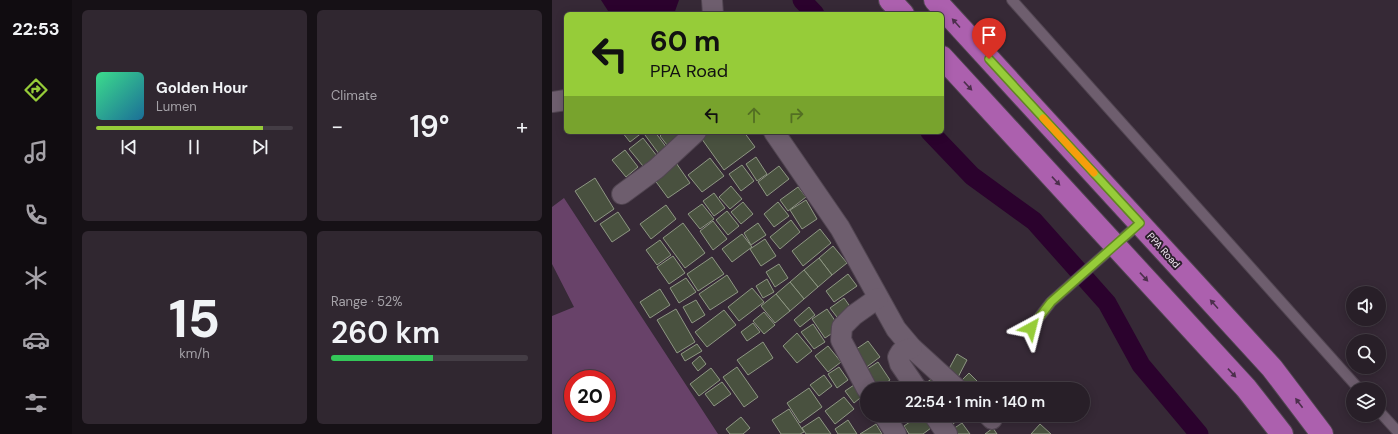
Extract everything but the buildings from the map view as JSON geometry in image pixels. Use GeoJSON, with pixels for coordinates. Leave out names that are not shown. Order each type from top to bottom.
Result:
{"type":"FeatureCollection","features":[{"type":"Feature","properties":{"kind":"highway"},"geometry":{"type":"LineString","coordinates":[[890,0],[901,12]]}},
{"type":"Feature","properties":{"kind":"highway","name":"PPA Road"},"geometry":{"type":"LineString","coordinates":[[935,0],[1272,368],[1322,434]]}},
{"type":"Feature","properties":{"kind":"highway"},"geometry":{"type":"LineString","coordinates":[[944,59],[1246,388],[1282,434]]}},
{"type":"Feature","properties":{"kind":"street"},"geometry":{"type":"LineString","coordinates":[[712,0],[713,12]]}},
{"type":"Feature","properties":{"kind":"street"},"geometry":{"type":"LineString","coordinates":[[552,102],[564,100]]}},
{"type":"Feature","properties":{"kind":"street"},"geometry":{"type":"LineString","coordinates":[[622,194],[656,169],[694,134]]}},
{"type":"Feature","properties":{"kind":"street"},"geometry":{"type":"LineString","coordinates":[[775,134],[840,228],[896,329],[912,348],[949,382]]}},
{"type":"Feature","properties":{"kind":"street"},"geometry":{"type":"LineString","coordinates":[[863,382],[841,340],[842,327],[854,315],[878,298]]}},
{"type":"Feature","properties":{"kind":"street"},"geometry":{"type":"LineString","coordinates":[[912,348],[901,352],[898,356],[900,364],[912,382]]}},
{"type":"Feature","properties":{"kind":"street"},"geometry":{"type":"LineString","coordinates":[[888,422],[896,434]]}},
{"type":"Feature","properties":{"kind":"street"},"geometry":{"type":"LineString","coordinates":[[939,422],[947,434]]}},
{"type":"Feature","properties":{"kind":"lane"},"geometry":{"type":"LineString","coordinates":[[1012,0],[1353,382]]}},
{"type":"Feature","properties":{"kind":"lane"},"geometry":{"type":"LineString","coordinates":[[1031,328],[1051,302],[1140,223]]}},
{"type":"Feature","properties":{"kind":"lane"},"geometry":{"type":"LineString","coordinates":[[1386,419],[1398,432]]}},
{"type":"Feature","properties":{"kind":"shaded area"},"geometry":{"type":"Polygon","coordinates":[[[601,0],[679,0],[675,12],[609,12],[601,0]]]}},
{"type":"Feature","properties":{"kind":"shaded area"},"geometry":{"type":"Polygon","coordinates":[[[564,198],[718,434],[552,434],[552,316],[574,307],[552,264],[552,207],[564,198]]]}},
{"type":"Feature","properties":{"kind":"waterway"},"geometry":{"type":"LineString","coordinates":[[802,0],[813,12]]}},
{"type":"Feature","properties":{"kind":"waterway"},"geometry":{"type":"LineString","coordinates":[[932,134],[972,176],[1034,221],[1107,303],[1141,365],[1199,434]]}},
{"type":"Feature","properties":{"kind":"slow traffic"},"geometry":{"type":"LineString","coordinates":[[1043,118],[1094,173]]}},
{"type":"Feature","properties":{"kind":"route"},"geometry":{"type":"LineString","coordinates":[[989,59],[1140,223],[1051,302],[1031,328]]}}]}
